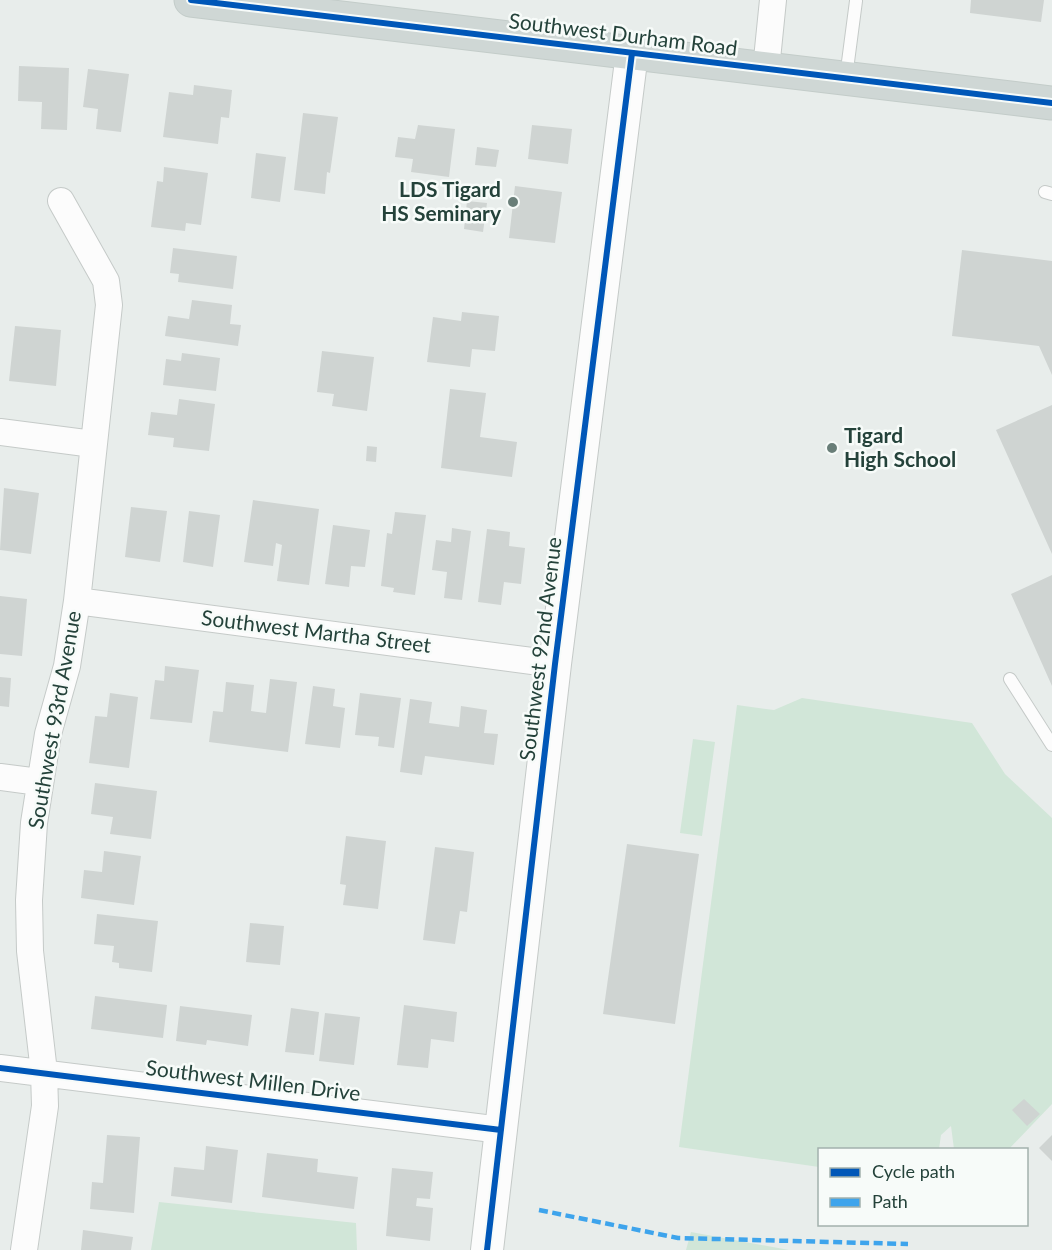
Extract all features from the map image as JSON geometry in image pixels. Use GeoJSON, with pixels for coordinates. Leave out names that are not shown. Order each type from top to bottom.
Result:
{"type":"FeatureCollection","features":[{"type":"Feature","properties":{"kind":"main road","name":"Southwest Durham Road"},"geometry":{"type":"LineString","coordinates":[[191,0],[1052,103]]}},
{"type":"Feature","properties":{"kind":"street"},"geometry":{"type":"LineString","coordinates":[[765,69],[773,0]]}},
{"type":"Feature","properties":{"kind":"street","name":"Southwest 92nd Avenue"},"geometry":{"type":"LineString","coordinates":[[487,1250],[555,664],[632,53]]}},
{"type":"Feature","properties":{"kind":"street","name":"Southwest 93rd Avenue"},"geometry":{"type":"LineString","coordinates":[[24,1250],[45,1106],[44,1072],[30,951],[29,900],[39,782],[48,734],[67,666],[77,601],[109,294],[98,265],[61,201]]}},
{"type":"Feature","properties":{"kind":"street"},"geometry":{"type":"LineString","coordinates":[[0,432],[93,444]]}},
{"type":"Feature","properties":{"kind":"street","name":"Southwest Martha Street"},"geometry":{"type":"LineString","coordinates":[[77,601],[555,664]]}},
{"type":"Feature","properties":{"kind":"street"},"geometry":{"type":"LineString","coordinates":[[0,777],[39,782]]}},
{"type":"Feature","properties":{"kind":"street","name":"Southwest Millen Drive"},"geometry":{"type":"LineString","coordinates":[[0,1068],[501,1130]]}},
{"type":"Feature","properties":{"kind":"lane"},"geometry":{"type":"LineString","coordinates":[[846,78],[856,1]]}},
{"type":"Feature","properties":{"kind":"lane"},"geometry":{"type":"LineString","coordinates":[[1010,679],[1052,745]]}},
{"type":"Feature","properties":{"kind":"green space"},"geometry":{"type":"Polygon","coordinates":[[[802,698],[972,723],[1005,774],[1052,818],[1052,1104],[1010,1148],[954,1148],[951,1126],[941,1135],[939,1148],[818,1148],[818,1167],[679,1147],[737,705],[774,710],[802,698]]]}},
{"type":"Feature","properties":{"kind":"green space"},"geometry":{"type":"Polygon","coordinates":[[[693,739],[715,742],[702,836],[680,833],[693,739]]]}},
{"type":"Feature","properties":{"kind":"green space"},"geometry":{"type":"Polygon","coordinates":[[[159,1202],[356,1223],[357,1250],[151,1250],[159,1202]]]}},
{"type":"Feature","properties":{"kind":"green space"},"geometry":{"type":"Polygon","coordinates":[[[691,1232],[789,1250],[686,1250],[691,1232]]]}},
{"type":"Feature","properties":{"kind":"building"},"geometry":{"type":"Polygon","coordinates":[[[971,0],[1044,0],[1041,22],[970,13],[971,0]]]}},
{"type":"Feature","properties":{"kind":"building"},"geometry":{"type":"Polygon","coordinates":[[[19,66],[69,68],[67,130],[41,129],[42,102],[18,101],[19,66]]]}},
{"type":"Feature","properties":{"kind":"building"},"geometry":{"type":"Polygon","coordinates":[[[88,69],[129,74],[121,132],[96,129],[98,109],[83,107],[88,69]]]}},
{"type":"Feature","properties":{"kind":"building"},"geometry":{"type":"Polygon","coordinates":[[[194,85],[232,90],[229,118],[221,117],[218,144],[163,137],[169,92],[193,95],[194,85]]]}},
{"type":"Feature","properties":{"kind":"building"},"geometry":{"type":"Polygon","coordinates":[[[303,113],[338,117],[325,194],[294,190],[303,113]]]}},
{"type":"Feature","properties":{"kind":"building"},"geometry":{"type":"Polygon","coordinates":[[[418,125],[455,129],[449,177],[411,172],[413,159],[395,157],[398,137],[415,139],[418,125]]]}},
{"type":"Feature","properties":{"kind":"building"},"geometry":{"type":"Polygon","coordinates":[[[532,125],[572,129],[568,164],[528,159],[532,125]]]}},
{"type":"Feature","properties":{"kind":"building"},"geometry":{"type":"Polygon","coordinates":[[[477,147],[499,150],[496,167],[475,165],[477,147]]]}},
{"type":"Feature","properties":{"kind":"building"},"geometry":{"type":"Polygon","coordinates":[[[256,153],[286,157],[280,202],[251,198],[256,153]]]}},
{"type":"Feature","properties":{"kind":"building"},"geometry":{"type":"Polygon","coordinates":[[[164,167],[208,173],[201,225],[186,223],[185,231],[151,227],[157,181],[163,182],[164,167]]]}},
{"type":"Feature","properties":{"kind":"building"},"geometry":{"type":"Polygon","coordinates":[[[515,186],[562,192],[555,243],[509,238],[515,186]]]}},
{"type":"Feature","properties":{"kind":"building"},"geometry":{"type":"Polygon","coordinates":[[[467,201],[487,203],[483,232],[464,229],[467,201]]]}},
{"type":"Feature","properties":{"kind":"building"},"geometry":{"type":"Polygon","coordinates":[[[173,248],[237,256],[233,289],[178,282],[179,274],[170,273],[173,248]]]}},
{"type":"Feature","properties":{"kind":"building"},"geometry":{"type":"Polygon","coordinates":[[[962,250],[1052,261],[1052,375],[1039,346],[952,336],[962,250]]]}},
{"type":"Feature","properties":{"kind":"building"},"geometry":{"type":"Polygon","coordinates":[[[192,300],[232,305],[230,324],[241,325],[238,346],[165,336],[168,316],[189,319],[192,300]]]}},
{"type":"Feature","properties":{"kind":"building"},"geometry":{"type":"Polygon","coordinates":[[[462,312],[499,316],[495,351],[472,349],[470,367],[427,362],[433,317],[461,321],[462,312]]]}},
{"type":"Feature","properties":{"kind":"building"},"geometry":{"type":"Polygon","coordinates":[[[15,326],[61,330],[56,386],[9,381],[15,326]]]}},
{"type":"Feature","properties":{"kind":"building"},"geometry":{"type":"Polygon","coordinates":[[[322,351],[374,357],[367,411],[332,406],[334,394],[317,392],[322,351]]]}},
{"type":"Feature","properties":{"kind":"building"},"geometry":{"type":"Polygon","coordinates":[[[182,353],[220,358],[216,391],[163,385],[166,359],[181,361],[182,353]]]}},
{"type":"Feature","properties":{"kind":"building"},"geometry":{"type":"Polygon","coordinates":[[[450,389],[486,393],[480,437],[517,442],[512,477],[441,468],[450,389]]]}},
{"type":"Feature","properties":{"kind":"building"},"geometry":{"type":"Polygon","coordinates":[[[179,399],[215,404],[209,451],[173,447],[174,438],[148,435],[151,412],[177,415],[179,399]]]}},
{"type":"Feature","properties":{"kind":"building"},"geometry":{"type":"Polygon","coordinates":[[[1052,405],[1052,554],[996,430],[1052,405]]]}},
{"type":"Feature","properties":{"kind":"building"},"geometry":{"type":"Polygon","coordinates":[[[367,446],[377,447],[376,462],[366,461],[367,446]]]}},
{"type":"Feature","properties":{"kind":"building"},"geometry":{"type":"Polygon","coordinates":[[[4,488],[39,493],[31,554],[0,550],[4,488]]]}},
{"type":"Feature","properties":{"kind":"building"},"geometry":{"type":"Polygon","coordinates":[[[253,500],[319,509],[309,585],[277,581],[282,545],[276,543],[273,566],[244,562],[253,500]]]}},
{"type":"Feature","properties":{"kind":"building"},"geometry":{"type":"Polygon","coordinates":[[[131,507],[167,511],[160,562],[125,557],[131,507]]]}},
{"type":"Feature","properties":{"kind":"building"},"geometry":{"type":"Polygon","coordinates":[[[189,511],[220,515],[213,567],[183,562],[189,511]]]}},
{"type":"Feature","properties":{"kind":"building"},"geometry":{"type":"Polygon","coordinates":[[[395,512],[426,515],[415,595],[393,592],[394,588],[381,586],[387,533],[392,534],[395,512]]]}},
{"type":"Feature","properties":{"kind":"building"},"geometry":{"type":"Polygon","coordinates":[[[333,525],[370,530],[365,567],[351,566],[349,587],[325,584],[333,525]]]}},
{"type":"Feature","properties":{"kind":"building"},"geometry":{"type":"Polygon","coordinates":[[[452,528],[471,531],[462,600],[444,598],[447,572],[432,570],[436,540],[451,542],[452,528]]]}},
{"type":"Feature","properties":{"kind":"building"},"geometry":{"type":"Polygon","coordinates":[[[487,529],[510,532],[509,546],[525,548],[521,584],[504,582],[501,605],[478,602],[487,529]]]}},
{"type":"Feature","properties":{"kind":"building"},"geometry":{"type":"Polygon","coordinates":[[[1052,575],[1052,686],[1011,594],[1052,575]]]}},
{"type":"Feature","properties":{"kind":"building"},"geometry":{"type":"Polygon","coordinates":[[[0,596],[27,599],[22,656],[0,654],[0,596]]]}},
{"type":"Feature","properties":{"kind":"building"},"geometry":{"type":"Polygon","coordinates":[[[165,666],[199,670],[192,723],[150,719],[155,680],[164,681],[165,666]]]}},
{"type":"Feature","properties":{"kind":"building"},"geometry":{"type":"Polygon","coordinates":[[[0,677],[11,678],[9,707],[0,706],[0,677]]]}},
{"type":"Feature","properties":{"kind":"building"},"geometry":{"type":"Polygon","coordinates":[[[270,679],[297,682],[288,752],[209,742],[213,711],[223,712],[226,682],[254,685],[251,711],[266,713],[270,679]]]}},
{"type":"Feature","properties":{"kind":"building"},"geometry":{"type":"Polygon","coordinates":[[[313,686],[335,689],[333,706],[345,708],[340,748],[305,744],[313,686]]]}},
{"type":"Feature","properties":{"kind":"building"},"geometry":{"type":"Polygon","coordinates":[[[110,693],[138,697],[129,768],[89,763],[95,716],[107,717],[110,693]]]}},
{"type":"Feature","properties":{"kind":"building"},"geometry":{"type":"Polygon","coordinates":[[[360,693],[401,698],[394,748],[378,746],[379,737],[355,735],[360,693]]]}},
{"type":"Feature","properties":{"kind":"building"},"geometry":{"type":"Polygon","coordinates":[[[410,699],[432,702],[429,723],[459,727],[461,706],[487,710],[484,733],[498,734],[494,765],[425,756],[422,775],[400,772],[410,699]]]}},
{"type":"Feature","properties":{"kind":"building"},"geometry":{"type":"Polygon","coordinates":[[[95,783],[157,791],[151,839],[110,834],[113,817],[91,814],[95,783]]]}},
{"type":"Feature","properties":{"kind":"building"},"geometry":{"type":"Polygon","coordinates":[[[346,836],[386,841],[378,909],[343,905],[346,885],[340,884],[346,836]]]}},
{"type":"Feature","properties":{"kind":"building"},"geometry":{"type":"Polygon","coordinates":[[[627,844],[699,854],[675,1024],[603,1014],[627,844]]]}},
{"type":"Feature","properties":{"kind":"building"},"geometry":{"type":"Polygon","coordinates":[[[435,847],[474,852],[467,912],[460,911],[455,944],[423,940],[435,847]]]}},
{"type":"Feature","properties":{"kind":"building"},"geometry":{"type":"Polygon","coordinates":[[[104,851],[141,856],[134,905],[81,898],[84,870],[102,872],[104,851]]]}},
{"type":"Feature","properties":{"kind":"building"},"geometry":{"type":"Polygon","coordinates":[[[97,914],[158,921],[152,972],[119,968],[119,963],[112,962],[114,946],[94,944],[97,914]]]}},
{"type":"Feature","properties":{"kind":"building"},"geometry":{"type":"Polygon","coordinates":[[[250,923],[284,926],[280,965],[246,962],[250,923]]]}},
{"type":"Feature","properties":{"kind":"building"},"geometry":{"type":"Polygon","coordinates":[[[95,996],[167,1005],[163,1038],[91,1029],[95,996]]]}},
{"type":"Feature","properties":{"kind":"building"},"geometry":{"type":"Polygon","coordinates":[[[404,1005],[457,1012],[454,1042],[431,1039],[428,1068],[397,1065],[404,1005]]]}},
{"type":"Feature","properties":{"kind":"building"},"geometry":{"type":"Polygon","coordinates":[[[180,1006],[252,1015],[248,1046],[207,1040],[206,1045],[176,1041],[180,1006]]]}},
{"type":"Feature","properties":{"kind":"building"},"geometry":{"type":"Polygon","coordinates":[[[291,1008],[319,1012],[314,1055],[285,1052],[291,1008]]]}},
{"type":"Feature","properties":{"kind":"building"},"geometry":{"type":"Polygon","coordinates":[[[325,1013],[360,1017],[354,1065],[319,1061],[325,1013]]]}},
{"type":"Feature","properties":{"kind":"building"},"geometry":{"type":"Polygon","coordinates":[[[1024,1099],[1040,1114],[1027,1126],[1012,1110],[1024,1099]]]}},
{"type":"Feature","properties":{"kind":"building"},"geometry":{"type":"Polygon","coordinates":[[[107,1135],[140,1137],[134,1213],[90,1209],[92,1182],[103,1183],[107,1135]]]}},
{"type":"Feature","properties":{"kind":"building"},"geometry":{"type":"Polygon","coordinates":[[[1052,1135],[1052,1161],[1039,1148],[1052,1135]]]}},
{"type":"Feature","properties":{"kind":"building"},"geometry":{"type":"Polygon","coordinates":[[[206,1146],[238,1150],[232,1203],[171,1196],[174,1167],[204,1170],[206,1146]]]}},
{"type":"Feature","properties":{"kind":"building"},"geometry":{"type":"Polygon","coordinates":[[[267,1153],[318,1159],[317,1172],[358,1177],[354,1209],[262,1197],[267,1153]]]}},
{"type":"Feature","properties":{"kind":"building"},"geometry":{"type":"Polygon","coordinates":[[[392,1168],[433,1172],[430,1199],[417,1198],[416,1206],[433,1208],[430,1241],[386,1236],[392,1168]]]}},
{"type":"Feature","properties":{"kind":"building"},"geometry":{"type":"Polygon","coordinates":[[[83,1230],[133,1237],[131,1250],[81,1250],[83,1230]]]}},
{"type":"Feature","properties":{"kind":"marked path"},"geometry":{"type":"LineString","coordinates":[[539,1210],[678,1238],[908,1244]]}},
{"type":"Feature","properties":{"kind":"cycle path"},"geometry":{"type":"LineString","coordinates":[[191,0],[1052,103]]}},
{"type":"Feature","properties":{"kind":"cycle path"},"geometry":{"type":"LineString","coordinates":[[487,1250],[555,664],[632,53]]}},
{"type":"Feature","properties":{"kind":"cycle path"},"geometry":{"type":"LineString","coordinates":[[0,1068],[501,1130]]}},
{"type":"Feature","properties":{"kind":"place","name":"LDS Tigard HS Seminary"},"geometry":{"type":"Point","coordinates":[513,202]}},
{"type":"Feature","properties":{"kind":"place","name":"Tigard High School"},"geometry":{"type":"Point","coordinates":[832,448]}}]}
